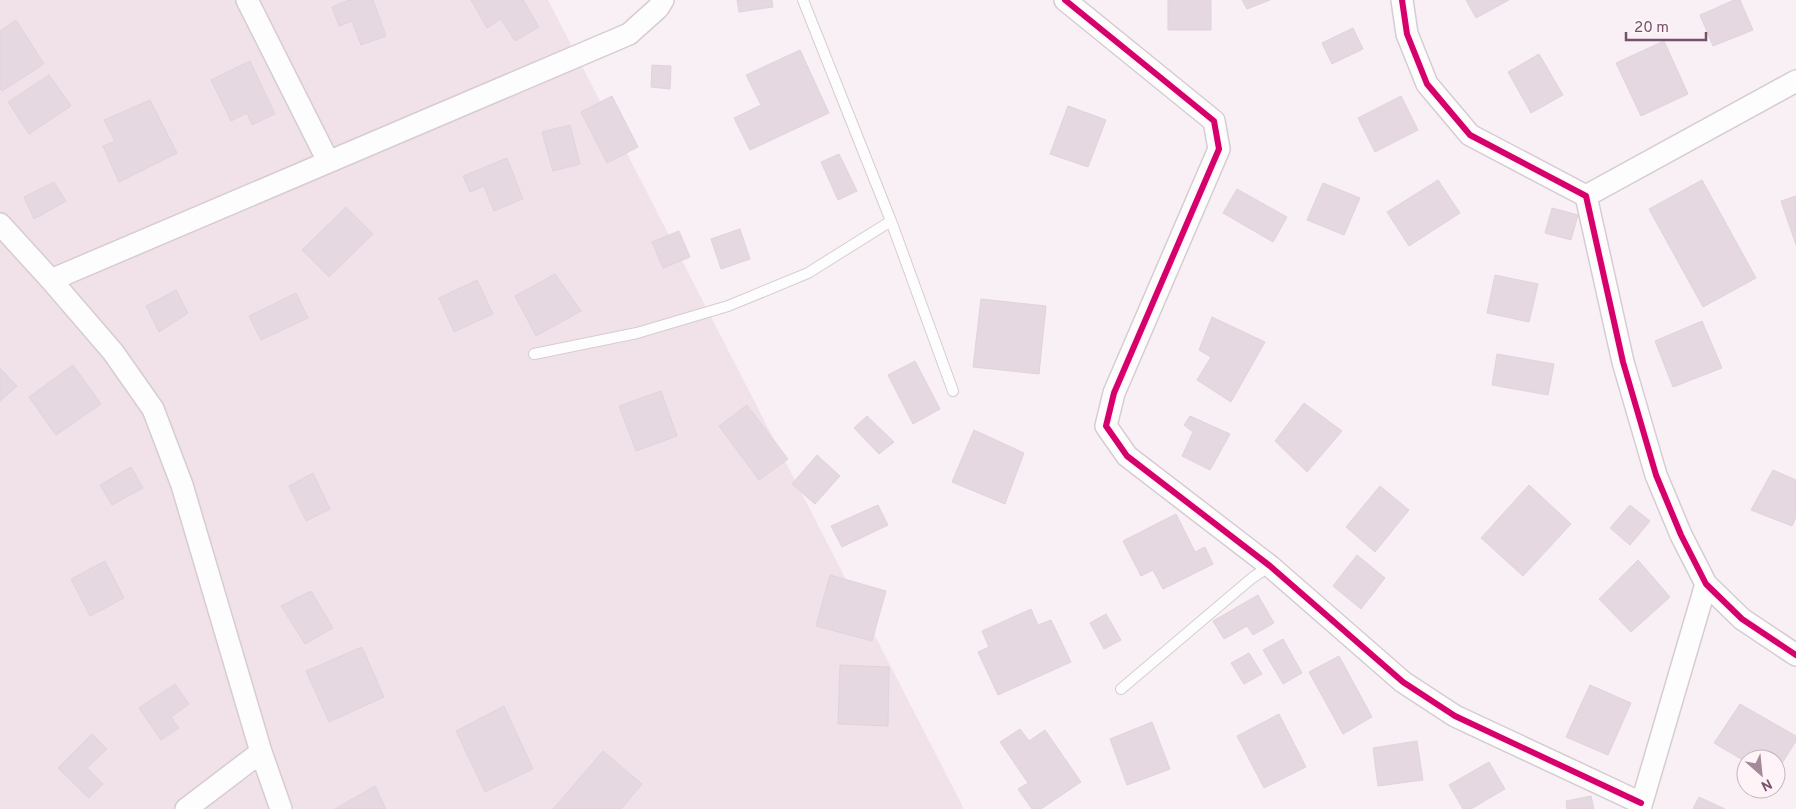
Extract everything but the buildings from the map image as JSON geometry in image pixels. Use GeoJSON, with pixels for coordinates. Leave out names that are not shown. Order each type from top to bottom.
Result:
{"type":"FeatureCollection","features":[{"type":"Feature","properties":{"kind":"street"},"geometry":{"type":"LineString","coordinates":[[247,0],[328,161]]}},
{"type":"Feature","properties":{"kind":"street"},"geometry":{"type":"LineString","coordinates":[[51,280],[630,34],[658,8],[662,0]]}},
{"type":"Feature","properties":{"kind":"street"},"geometry":{"type":"LineString","coordinates":[[1065,0],[1214,121],[1219,149],[1114,393],[1106,426],[1127,456],[1270,566],[1403,682],[1455,716],[1641,806],[1706,584]]}},
{"type":"Feature","properties":{"kind":"street"},"geometry":{"type":"LineString","coordinates":[[1402,0],[1407,34],[1427,84],[1470,135],[1586,196],[1623,362],[1656,475],[1681,535],[1706,584],[1742,619],[1796,655]]}},
{"type":"Feature","properties":{"kind":"street"},"geometry":{"type":"LineString","coordinates":[[1586,196],[1796,81]]}},
{"type":"Feature","properties":{"kind":"street"},"geometry":{"type":"LineString","coordinates":[[0,224],[51,280],[112,352],[153,410],[182,485],[262,752],[281,809]]}},
{"type":"Feature","properties":{"kind":"street"},"geometry":{"type":"LineString","coordinates":[[186,809],[262,752]]}},
{"type":"Feature","properties":{"kind":"lane"},"geometry":{"type":"LineString","coordinates":[[803,0],[891,222],[954,391]]}},
{"type":"Feature","properties":{"kind":"lane"},"geometry":{"type":"LineString","coordinates":[[534,354],[637,333],[728,306],[808,273],[891,222]]}},
{"type":"Feature","properties":{"kind":"lane"},"geometry":{"type":"LineString","coordinates":[[1121,689],[1252,578],[1270,566]]}},
{"type":"Feature","properties":{"kind":"shaded area"},"geometry":{"type":"Polygon","coordinates":[[[0,0],[548,0],[964,809],[0,809],[0,0]]]}},
{"type":"Feature","properties":{"kind":"cycle path"},"geometry":{"type":"LineString","coordinates":[[1065,0],[1214,121],[1219,149],[1114,393],[1106,426],[1127,456],[1270,566],[1403,682],[1455,716],[1641,803]]}},
{"type":"Feature","properties":{"kind":"cycle path"},"geometry":{"type":"LineString","coordinates":[[1402,0],[1407,34],[1427,84],[1470,135],[1586,196],[1623,362],[1656,475],[1681,535],[1706,584],[1742,619],[1796,655]]}}]}
